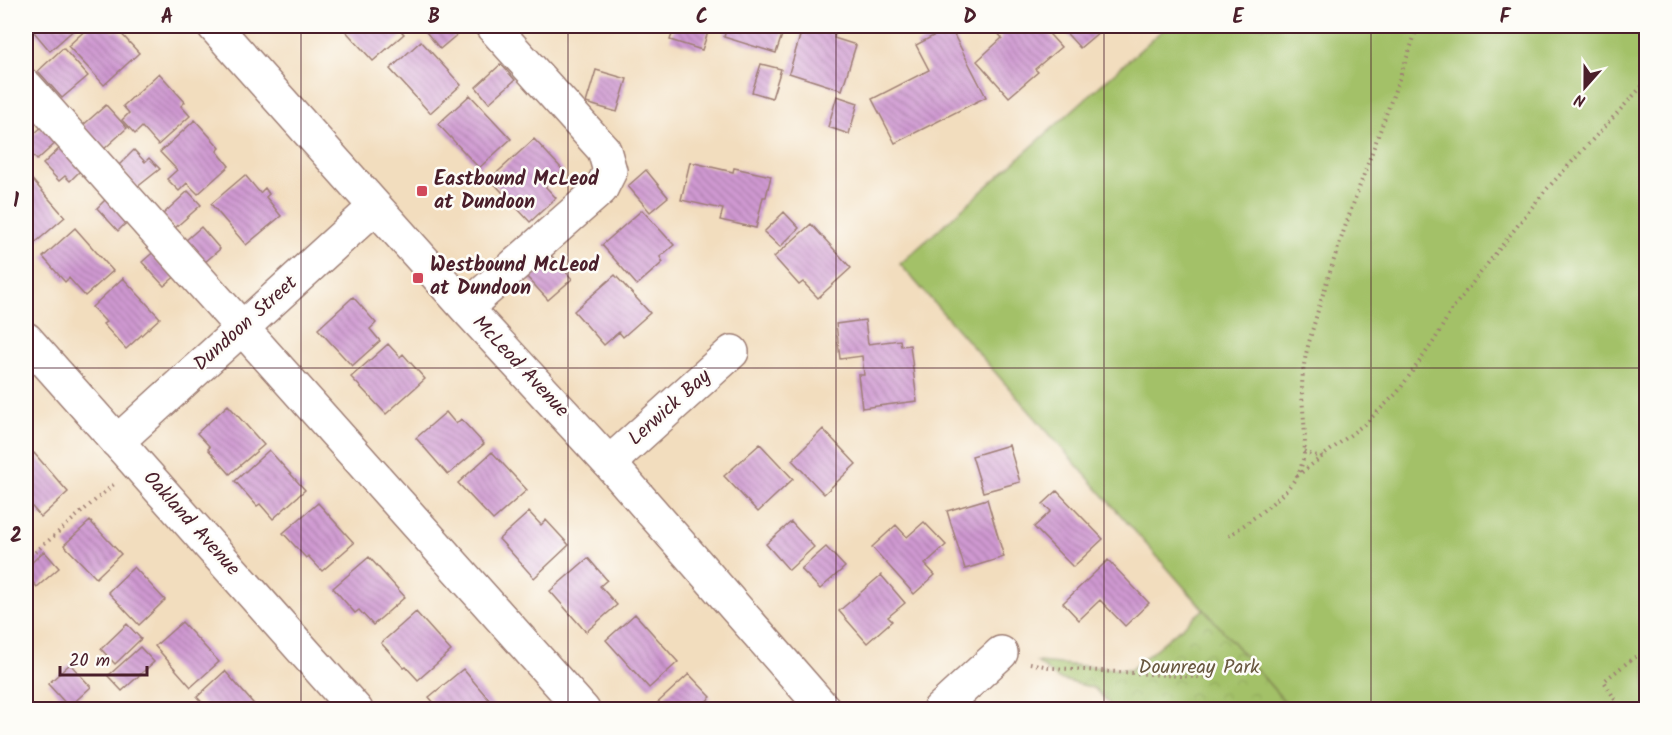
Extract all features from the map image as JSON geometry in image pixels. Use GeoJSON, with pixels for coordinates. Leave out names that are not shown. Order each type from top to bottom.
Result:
{"type":"FeatureCollection","features":[{"type":"Feature","properties":{"kind":"street","name":"McLeod Avenue"},"geometry":{"type":"LineString","coordinates":[[214,26],[466,308],[609,463],[825,710]]}},
{"type":"Feature","properties":{"kind":"street"},"geometry":{"type":"LineString","coordinates":[[466,308],[601,189],[610,171],[604,150],[492,26]]}},
{"type":"Feature","properties":{"kind":"street"},"geometry":{"type":"LineString","coordinates":[[26,86],[583,710]]}},
{"type":"Feature","properties":{"kind":"street","name":"Dundoon Street"},"geometry":{"type":"LineString","coordinates":[[127,453],[242,328],[375,207]]}},
{"type":"Feature","properties":{"kind":"street","name":"Oakland Avenue"},"geometry":{"type":"LineString","coordinates":[[26,339],[356,710]]}},
{"type":"Feature","properties":{"kind":"street","name":"Lerwick Bay"},"geometry":{"type":"LineString","coordinates":[[609,463],[732,352]]}},
{"type":"Feature","properties":{"kind":"street"},"geometry":{"type":"LineString","coordinates":[[939,710],[1001,654]]}},
{"type":"Feature","properties":{"kind":"path"},"geometry":{"type":"LineString","coordinates":[[1297,476],[1304,451],[1302,389],[1306,353],[1360,182],[1418,26]]}},
{"type":"Feature","properties":{"kind":"path"},"geometry":{"type":"LineString","coordinates":[[1228,536],[1276,499],[1297,476],[1367,422],[1397,393],[1434,341],[1452,309],[1544,192],[1647,82]]}},
{"type":"Feature","properties":{"kind":"path"},"geometry":{"type":"LineString","coordinates":[[1304,451],[1323,457]]}},
{"type":"Feature","properties":{"kind":"path"},"geometry":{"type":"LineString","coordinates":[[26,560],[127,453]]}},
{"type":"Feature","properties":{"kind":"path"},"geometry":{"type":"LineString","coordinates":[[1621,710],[1604,681],[1632,658],[1647,652]]}},
{"type":"Feature","properties":{"kind":"path"},"geometry":{"type":"LineString","coordinates":[[1001,654],[1053,668],[1212,678]]}},
{"type":"Feature","properties":{"kind":"green space"},"geometry":{"type":"Polygon","coordinates":[[[1167,26],[1646,26],[1646,709],[1291,709],[900,264],[1167,26]]]}},
{"type":"Feature","properties":{"kind":"green space","name":"Dounreay Park"},"geometry":{"type":"Polygon","coordinates":[[[1204,609],[1291,709],[1114,709],[1094,688],[1058,679],[1037,662],[1130,670],[1204,609]]]}},
{"type":"Feature","properties":{"kind":"building"},"geometry":{"type":"Polygon","coordinates":[[[41,26],[77,27],[50,51],[34,32],[41,26]]]}},
{"type":"Feature","properties":{"kind":"building"},"geometry":{"type":"Polygon","coordinates":[[[90,26],[107,26],[114,32],[117,29],[139,53],[104,85],[68,46],[90,26]]]}},
{"type":"Feature","properties":{"kind":"building"},"geometry":{"type":"Polygon","coordinates":[[[341,26],[396,26],[404,34],[373,61],[341,26]]]}},
{"type":"Feature","properties":{"kind":"building"},"geometry":{"type":"Polygon","coordinates":[[[434,26],[466,27],[440,49],[426,32],[434,26]]]}},
{"type":"Feature","properties":{"kind":"building"},"geometry":{"type":"Polygon","coordinates":[[[675,26],[710,26],[702,50],[670,40],[675,26]]]}},
{"type":"Feature","properties":{"kind":"building"},"geometry":{"type":"Polygon","coordinates":[[[727,26],[785,26],[776,53],[724,37],[727,26]]]}},
{"type":"Feature","properties":{"kind":"building"},"geometry":{"type":"Polygon","coordinates":[[[803,26],[835,34],[834,38],[856,45],[842,90],[789,73],[803,26]]]}},
{"type":"Feature","properties":{"kind":"building"},"geometry":{"type":"Polygon","coordinates":[[[992,26],[1042,26],[1061,47],[1035,69],[1038,72],[1009,97],[977,61],[1002,38],[992,26]]]}},
{"type":"Feature","properties":{"kind":"building"},"geometry":{"type":"Polygon","coordinates":[[[1060,26],[1106,26],[1080,48],[1060,26]]]}},
{"type":"Feature","properties":{"kind":"building"},"geometry":{"type":"Polygon","coordinates":[[[950,27],[986,97],[895,143],[872,99],[929,70],[916,45],[950,27]]]}},
{"type":"Feature","properties":{"kind":"building"},"geometry":{"type":"Polygon","coordinates":[[[421,41],[461,85],[430,113],[390,69],[421,41]]]}},
{"type":"Feature","properties":{"kind":"building"},"geometry":{"type":"Polygon","coordinates":[[[63,48],[88,76],[62,98],[38,71],[63,48]]]}},
{"type":"Feature","properties":{"kind":"building"},"geometry":{"type":"Polygon","coordinates":[[[501,64],[515,80],[489,103],[476,87],[501,64]]]}},
{"type":"Feature","properties":{"kind":"building"},"geometry":{"type":"Polygon","coordinates":[[[761,64],[781,69],[772,98],[752,92],[761,64]]]}},
{"type":"Feature","properties":{"kind":"building"},"geometry":{"type":"Polygon","coordinates":[[[596,70],[627,79],[617,112],[586,103],[596,70]]]}},
{"type":"Feature","properties":{"kind":"building"},"geometry":{"type":"Polygon","coordinates":[[[159,73],[185,102],[181,106],[190,116],[158,145],[142,127],[135,134],[122,120],[129,113],[123,106],[159,73]]]}},
{"type":"Feature","properties":{"kind":"building"},"geometry":{"type":"Polygon","coordinates":[[[470,95],[511,139],[479,168],[438,124],[470,95]]]}},
{"type":"Feature","properties":{"kind":"building"},"geometry":{"type":"Polygon","coordinates":[[[837,96],[858,103],[849,134],[828,127],[837,96]]]}},
{"type":"Feature","properties":{"kind":"building"},"geometry":{"type":"Polygon","coordinates":[[[106,105],[127,128],[103,150],[82,126],[106,105]]]}},
{"type":"Feature","properties":{"kind":"building"},"geometry":{"type":"Polygon","coordinates":[[[195,120],[220,148],[217,151],[229,166],[198,194],[187,183],[179,191],[167,179],[177,170],[160,152],[195,120]]]}},
{"type":"Feature","properties":{"kind":"building"},"geometry":{"type":"Polygon","coordinates":[[[44,125],[58,141],[37,160],[26,148],[26,141],[44,125]]]}},
{"type":"Feature","properties":{"kind":"building"},"geometry":{"type":"Polygon","coordinates":[[[534,139],[563,170],[545,186],[556,198],[530,222],[490,179],[534,139]]]}},
{"type":"Feature","properties":{"kind":"building"},"geometry":{"type":"Polygon","coordinates":[[[63,145],[84,167],[70,181],[65,176],[59,181],[43,164],[63,145]]]}},
{"type":"Feature","properties":{"kind":"building"},"geometry":{"type":"Polygon","coordinates":[[[134,150],[145,162],[149,158],[160,169],[136,188],[119,165],[134,150]]]}},
{"type":"Feature","properties":{"kind":"building"},"geometry":{"type":"Polygon","coordinates":[[[690,162],[733,172],[734,168],[771,176],[766,197],[763,197],[756,228],[720,220],[723,209],[681,200],[690,162]]]}},
{"type":"Feature","properties":{"kind":"building"},"geometry":{"type":"Polygon","coordinates":[[[646,170],[668,197],[650,212],[628,186],[646,170]]]}},
{"type":"Feature","properties":{"kind":"building"},"geometry":{"type":"Polygon","coordinates":[[[27,174],[65,217],[36,242],[26,230],[27,174]]]}},
{"type":"Feature","properties":{"kind":"building"},"geometry":{"type":"Polygon","coordinates":[[[245,175],[260,193],[265,188],[269,194],[266,197],[281,216],[246,245],[211,204],[245,175]]]}},
{"type":"Feature","properties":{"kind":"building"},"geometry":{"type":"Polygon","coordinates":[[[188,191],[201,205],[175,228],[162,215],[188,191]]]}},
{"type":"Feature","properties":{"kind":"building"},"geometry":{"type":"Polygon","coordinates":[[[110,195],[131,218],[118,231],[97,208],[110,195]]]}},
{"type":"Feature","properties":{"kind":"building"},"geometry":{"type":"Polygon","coordinates":[[[642,210],[674,245],[660,257],[663,262],[637,285],[602,245],[642,210]]]}},
{"type":"Feature","properties":{"kind":"building"},"geometry":{"type":"Polygon","coordinates":[[[784,212],[799,228],[780,247],[764,232],[784,212]]]}},
{"type":"Feature","properties":{"kind":"building"},"geometry":{"type":"Polygon","coordinates":[[[811,224],[851,268],[818,298],[803,282],[799,285],[774,257],[811,224]]]}},
{"type":"Feature","properties":{"kind":"building"},"geometry":{"type":"Polygon","coordinates":[[[201,227],[220,249],[204,263],[185,241],[201,227]]]}},
{"type":"Feature","properties":{"kind":"building"},"geometry":{"type":"Polygon","coordinates":[[[75,228],[113,271],[85,296],[69,278],[65,282],[43,257],[75,228]]]}},
{"type":"Feature","properties":{"kind":"building"},"geometry":{"type":"Polygon","coordinates":[[[158,248],[179,273],[164,286],[142,262],[158,248]]]}},
{"type":"Feature","properties":{"kind":"building"},"geometry":{"type":"Polygon","coordinates":[[[550,254],[572,279],[548,300],[526,276],[550,254]]]}},
{"type":"Feature","properties":{"kind":"building"},"geometry":{"type":"Polygon","coordinates":[[[615,275],[650,313],[623,337],[619,332],[604,345],[574,311],[615,275]]]}},
{"type":"Feature","properties":{"kind":"building"},"geometry":{"type":"Polygon","coordinates":[[[123,278],[160,318],[126,349],[103,324],[106,322],[92,307],[123,278]]]}},
{"type":"Feature","properties":{"kind":"building"},"geometry":{"type":"Polygon","coordinates":[[[353,297],[376,323],[370,329],[380,341],[352,366],[318,329],[353,297]]]}},
{"type":"Feature","properties":{"kind":"building"},"geometry":{"type":"Polygon","coordinates":[[[865,320],[868,344],[900,340],[901,346],[910,345],[917,401],[862,408],[858,375],[864,375],[862,356],[840,359],[836,324],[865,320]]]}},
{"type":"Feature","properties":{"kind":"building"},"geometry":{"type":"Polygon","coordinates":[[[388,344],[400,357],[403,354],[425,379],[386,414],[351,377],[388,344]]]}},
{"type":"Feature","properties":{"kind":"building"},"geometry":{"type":"Polygon","coordinates":[[[228,405],[264,445],[230,474],[197,433],[228,405]]]}},
{"type":"Feature","properties":{"kind":"building"},"geometry":{"type":"Polygon","coordinates":[[[446,412],[456,424],[461,419],[484,444],[448,475],[416,438],[446,412]]]}},
{"type":"Feature","properties":{"kind":"building"},"geometry":{"type":"Polygon","coordinates":[[[823,429],[856,464],[824,494],[792,460],[823,429]]]}},
{"type":"Feature","properties":{"kind":"building"},"geometry":{"type":"Polygon","coordinates":[[[760,444],[793,479],[758,512],[724,476],[760,444]]]}},
{"type":"Feature","properties":{"kind":"building"},"geometry":{"type":"Polygon","coordinates":[[[1009,445],[1020,482],[983,492],[972,456],[1009,445]]]}},
{"type":"Feature","properties":{"kind":"building"},"geometry":{"type":"Polygon","coordinates":[[[269,450],[305,490],[273,519],[260,504],[257,506],[235,481],[269,450]]]}},
{"type":"Feature","properties":{"kind":"building"},"geometry":{"type":"Polygon","coordinates":[[[492,452],[527,490],[493,520],[458,483],[492,452]]]}},
{"type":"Feature","properties":{"kind":"building"},"geometry":{"type":"Polygon","coordinates":[[[34,453],[68,492],[41,517],[26,500],[26,461],[34,453]]]}},
{"type":"Feature","properties":{"kind":"building"},"geometry":{"type":"Polygon","coordinates":[[[1057,491],[1103,539],[1073,567],[1034,527],[1051,511],[1043,504],[1057,491]]]}},
{"type":"Feature","properties":{"kind":"building"},"geometry":{"type":"Polygon","coordinates":[[[987,499],[1004,557],[965,569],[947,511],[987,499]]]}},
{"type":"Feature","properties":{"kind":"building"},"geometry":{"type":"Polygon","coordinates":[[[318,503],[354,543],[322,571],[308,556],[306,558],[283,533],[318,503]]]}},
{"type":"Feature","properties":{"kind":"building"},"geometry":{"type":"Polygon","coordinates":[[[529,512],[541,525],[546,520],[569,545],[534,578],[499,539],[529,512]]]}},
{"type":"Feature","properties":{"kind":"building"},"geometry":{"type":"Polygon","coordinates":[[[90,521],[121,554],[96,578],[64,545],[90,521]]]}},
{"type":"Feature","properties":{"kind":"building"},"geometry":{"type":"Polygon","coordinates":[[[791,522],[814,547],[789,570],[766,544],[791,522]]]}},
{"type":"Feature","properties":{"kind":"building"},"geometry":{"type":"Polygon","coordinates":[[[924,522],[946,545],[925,564],[935,575],[914,594],[872,547],[896,525],[907,537],[924,522]]]}},
{"type":"Feature","properties":{"kind":"building"},"geometry":{"type":"Polygon","coordinates":[[[826,547],[845,567],[820,589],[801,569],[826,547]]]}},
{"type":"Feature","properties":{"kind":"building"},"geometry":{"type":"Polygon","coordinates":[[[44,551],[59,568],[37,587],[26,575],[26,568],[44,551]]]}},
{"type":"Feature","properties":{"kind":"building"},"geometry":{"type":"Polygon","coordinates":[[[369,557],[405,597],[373,625],[359,610],[355,613],[333,588],[369,557]]]}},
{"type":"Feature","properties":{"kind":"building"},"geometry":{"type":"Polygon","coordinates":[[[588,558],[607,580],[600,586],[617,605],[586,632],[550,591],[588,558]]]}},
{"type":"Feature","properties":{"kind":"building"},"geometry":{"type":"Polygon","coordinates":[[[1108,560],[1149,603],[1125,626],[1100,600],[1079,620],[1063,603],[1108,560]]]}},
{"type":"Feature","properties":{"kind":"building"},"geometry":{"type":"Polygon","coordinates":[[[134,567],[165,600],[139,625],[108,592],[134,567]]]}},
{"type":"Feature","properties":{"kind":"building"},"geometry":{"type":"Polygon","coordinates":[[[881,575],[905,603],[888,617],[892,621],[867,643],[839,611],[881,575]]]}},
{"type":"Feature","properties":{"kind":"building"},"geometry":{"type":"Polygon","coordinates":[[[416,612],[451,651],[418,680],[381,643],[416,612]]]}},
{"type":"Feature","properties":{"kind":"building"},"geometry":{"type":"Polygon","coordinates":[[[635,614],[678,662],[649,688],[606,640],[635,614]]]}},
{"type":"Feature","properties":{"kind":"building"},"geometry":{"type":"Polygon","coordinates":[[[182,622],[219,662],[191,687],[155,646],[182,622]]]}},
{"type":"Feature","properties":{"kind":"building"},"geometry":{"type":"Polygon","coordinates":[[[127,624],[141,639],[115,664],[101,649],[127,624]]]}},
{"type":"Feature","properties":{"kind":"building"},"geometry":{"type":"Polygon","coordinates":[[[140,647],[154,662],[122,691],[108,676],[140,647]]]}},
{"type":"Feature","properties":{"kind":"building"},"geometry":{"type":"Polygon","coordinates":[[[70,664],[91,687],[69,707],[48,684],[70,664]]]}},
{"type":"Feature","properties":{"kind":"building"},"geometry":{"type":"Polygon","coordinates":[[[463,669],[498,710],[440,710],[429,697],[463,669]]]}},
{"type":"Feature","properties":{"kind":"building"},"geometry":{"type":"Polygon","coordinates":[[[225,671],[259,710],[209,710],[197,697],[225,671]]]}},
{"type":"Feature","properties":{"kind":"building"},"geometry":{"type":"Polygon","coordinates":[[[689,674],[711,697],[704,703],[710,710],[657,710],[654,706],[689,674]]]}},
{"type":"Feature","properties":{"kind":"place","name":"Eastbound McLeod at Dundoon"},"geometry":{"type":"Point","coordinates":[422,191]}},
{"type":"Feature","properties":{"kind":"place","name":"Westbound McLeod at Dundoon"},"geometry":{"type":"Point","coordinates":[418,278]}}]}
